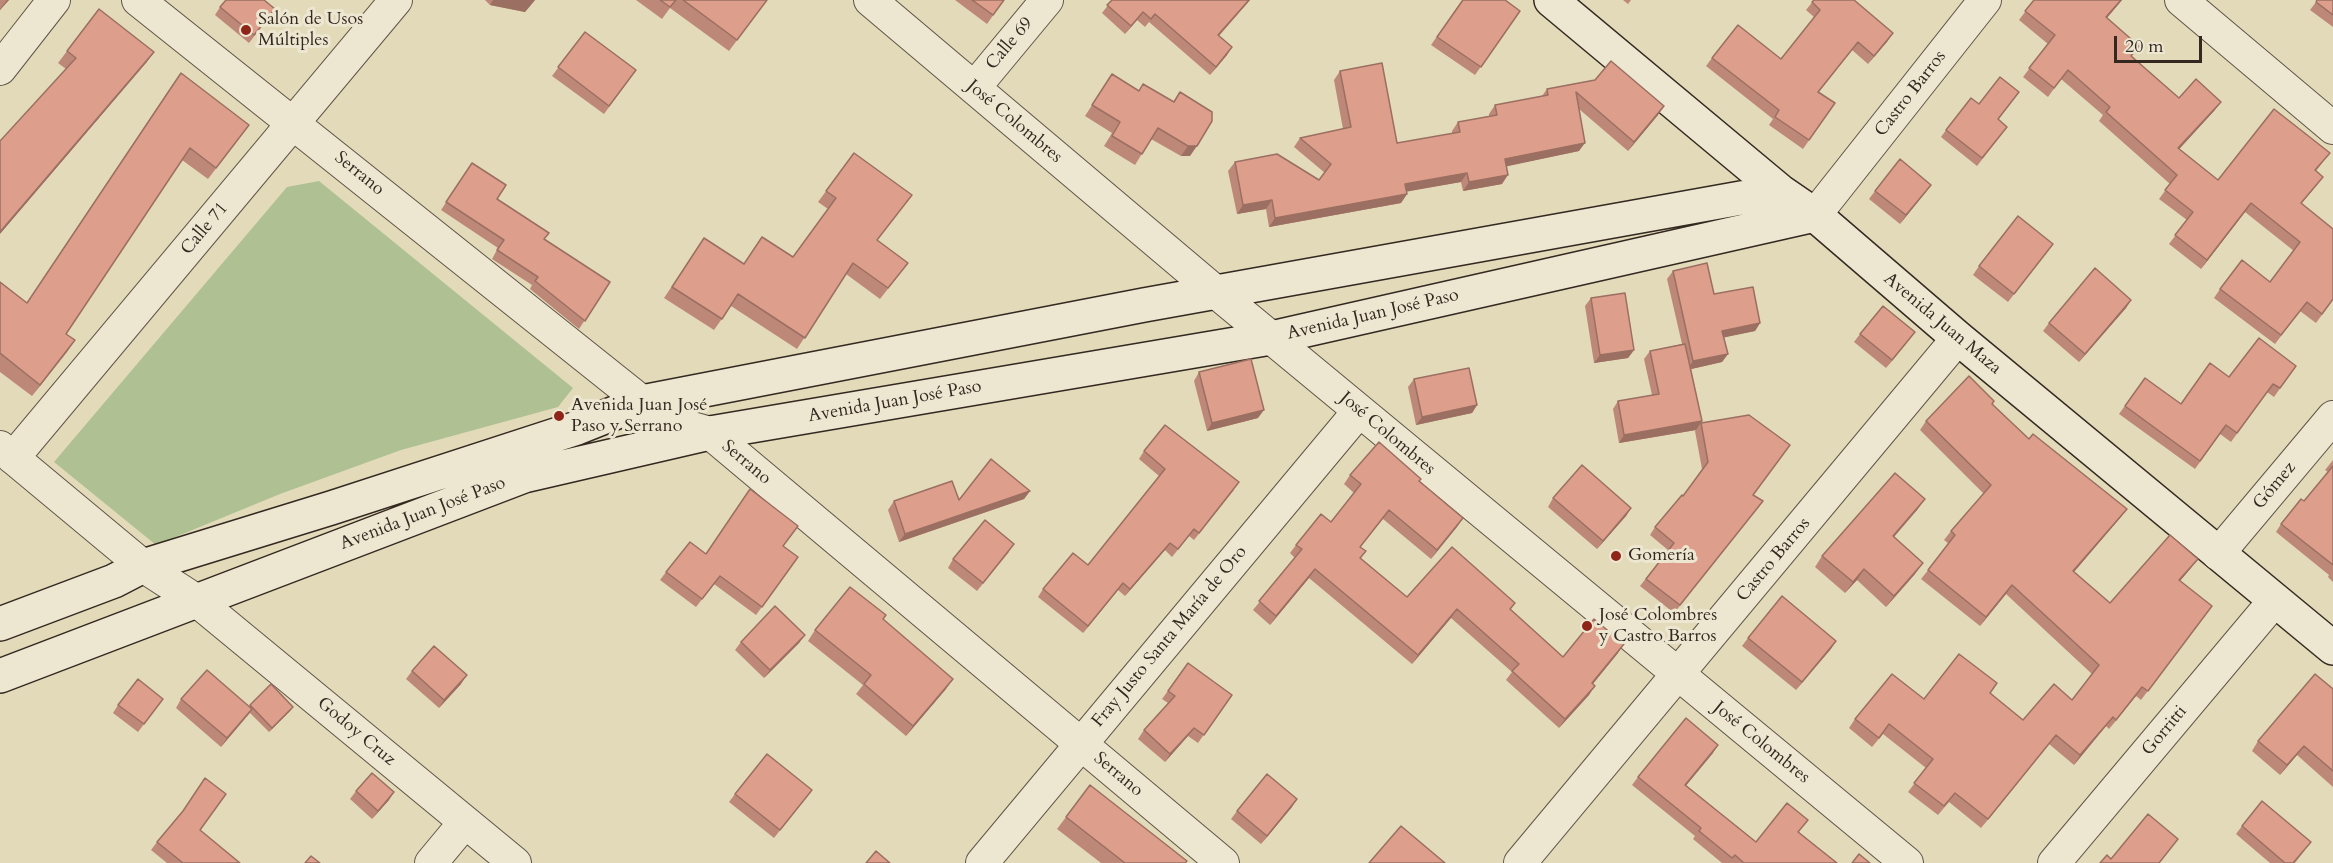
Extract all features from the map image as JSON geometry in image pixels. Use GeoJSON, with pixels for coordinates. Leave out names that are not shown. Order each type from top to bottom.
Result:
{"type":"FeatureCollection","features":[{"type":"Feature","properties":{"kind":"main road","name":"Avenida Juan Maza"},"geometry":{"type":"LineString","coordinates":[[1551,0],[1780,191],[1815,215],[1958,338],[2333,648]]}},
{"type":"Feature","properties":{"kind":"main road","name":"Avenida Juan José Paso"},"geometry":{"type":"LineString","coordinates":[[0,624],[114,581],[143,566],[534,442],[642,402],[1144,305],[1780,191]]}},
{"type":"Feature","properties":{"kind":"main road","name":"Avenida Juan José Paso"},"geometry":{"type":"LineString","coordinates":[[0,676],[524,476],[710,433],[1271,338],[1815,215]]}},
{"type":"Feature","properties":{"kind":"street"},"geometry":{"type":"LineString","coordinates":[[0,69],[54,0]]}},
{"type":"Feature","properties":{"kind":"street","name":"Serrano"},"geometry":{"type":"LineString","coordinates":[[138,0],[666,421],[710,433],[1223,863]]}},
{"type":"Feature","properties":{"kind":"street","name":"Calle 71"},"geometry":{"type":"LineString","coordinates":[[6,452],[396,0]]}},
{"type":"Feature","properties":{"kind":"street","name":"José Colombres"},"geometry":{"type":"LineString","coordinates":[[870,0],[1271,338],[1907,863]]}},
{"type":"Feature","properties":{"kind":"street","name":"Calle 69"},"geometry":{"type":"LineString","coordinates":[[974,88],[1047,0]]}},
{"type":"Feature","properties":{"kind":"street","name":"Castro Barros"},"geometry":{"type":"LineString","coordinates":[[1815,215],[1985,0]]}},
{"type":"Feature","properties":{"kind":"street"},"geometry":{"type":"LineString","coordinates":[[2181,0],[2333,128]]}},
{"type":"Feature","properties":{"kind":"street","name":"Castro Barros"},"geometry":{"type":"LineString","coordinates":[[1520,863],[1958,338]]}},
{"type":"Feature","properties":{"kind":"street","name":"Fray Justo Santa María de Oro"},"geometry":{"type":"LineString","coordinates":[[982,863],[1359,411]]}},
{"type":"Feature","properties":{"kind":"street","name":"Gómez"},"geometry":{"type":"LineString","coordinates":[[2218,554],[2333,417]]}},
{"type":"Feature","properties":{"kind":"street"},"geometry":{"type":"LineString","coordinates":[[6,452],[143,566]]}},
{"type":"Feature","properties":{"kind":"street","name":"Godoy Cruz"},"geometry":{"type":"LineString","coordinates":[[143,566],[197,601],[515,863]]}},
{"type":"Feature","properties":{"kind":"street","name":"Gorritti"},"geometry":{"type":"LineString","coordinates":[[2054,863],[2275,600]]}},
{"type":"Feature","properties":{"kind":"street"},"geometry":{"type":"LineString","coordinates":[[431,863],[465,822]]}},
{"type":"Feature","properties":{"kind":"green space"},"geometry":{"type":"Polygon","coordinates":[[[319,181],[573,388],[558,407],[401,450],[280,494],[156,545],[54,462],[287,187],[319,181]]]}},
{"type":"Feature","properties":{"kind":"building","name":"Salón de Usos Múltiples"},"geometry":{"type":"Polygon","coordinates":[[[226,0],[264,0],[275,9],[254,35],[220,7],[226,0]]]}},
{"type":"Feature","properties":{"kind":"building"},"geometry":{"type":"Polygon","coordinates":[[[660,0],[676,0],[670,7],[660,0]]]}},
{"type":"Feature","properties":{"kind":"building"},"geometry":{"type":"Polygon","coordinates":[[[683,0],[767,0],[737,40],[683,0]]]}},
{"type":"Feature","properties":{"kind":"building"},"geometry":{"type":"Polygon","coordinates":[[[972,0],[1004,0],[993,15],[972,0]]]}},
{"type":"Feature","properties":{"kind":"building"},"geometry":{"type":"Polygon","coordinates":[[[1112,0],[1249,0],[1218,35],[1232,47],[1216,67],[1155,14],[1151,19],[1143,12],[1131,26],[1107,5],[1112,0]]]}},
{"type":"Feature","properties":{"kind":"building"},"geometry":{"type":"Polygon","coordinates":[[[1463,0],[1505,0],[1520,11],[1481,67],[1437,37],[1463,0]]]}},
{"type":"Feature","properties":{"kind":"building"},"geometry":{"type":"Polygon","coordinates":[[[1814,0],[1854,0],[1893,33],[1874,56],[1858,42],[1818,92],[1835,103],[1809,140],[1775,117],[1779,110],[1712,58],[1738,25],[1781,59],[1820,10],[1812,2],[1814,0]]]}},
{"type":"Feature","properties":{"kind":"building"},"geometry":{"type":"Polygon","coordinates":[[[2034,0],[2121,0],[2106,17],[2139,46],[2131,56],[2179,98],[2196,79],[2221,102],[2178,148],[2218,180],[2274,109],[2330,153],[2315,170],[2323,177],[2301,203],[2333,229],[2333,299],[2322,314],[2307,302],[2281,335],[2220,289],[2242,260],[2270,282],[2300,242],[2251,203],[2207,260],[2175,235],[2193,212],[2165,190],[2177,175],[2106,112],[2110,107],[2068,70],[2054,88],[2029,68],[2055,35],[2025,11],[2034,0]]]}},
{"type":"Feature","properties":{"kind":"building"},"geometry":{"type":"Polygon","coordinates":[[[2317,0],[2333,0],[2333,15],[2316,2],[2317,0]]]}},
{"type":"Feature","properties":{"kind":"building"},"geometry":{"type":"Polygon","coordinates":[[[99,9],[154,52],[0,232],[0,141],[76,58],[67,51],[99,9]]]}},
{"type":"Feature","properties":{"kind":"building"},"geometry":{"type":"Polygon","coordinates":[[[585,32],[636,70],[609,106],[558,67],[585,32]]]}},
{"type":"Feature","properties":{"kind":"building"},"geometry":{"type":"Polygon","coordinates":[[[1611,61],[1664,106],[1634,142],[1576,92],[1585,143],[1505,159],[1508,175],[1469,182],[1467,173],[1405,184],[1407,194],[1275,218],[1272,200],[1243,205],[1235,162],[1277,154],[1319,180],[1331,164],[1300,138],[1351,127],[1340,71],[1382,63],[1397,143],[1460,132],[1458,122],[1497,115],[1495,105],[1548,95],[1547,89],[1595,80],[1611,61]]]}},
{"type":"Feature","properties":{"kind":"building"},"geometry":{"type":"Polygon","coordinates":[[[181,73],[249,125],[216,168],[190,148],[66,334],[75,340],[40,385],[0,353],[0,282],[27,303],[181,73]]]}},
{"type":"Feature","properties":{"kind":"building"},"geometry":{"type":"Polygon","coordinates":[[[1112,74],[1139,91],[1143,84],[1174,102],[1180,92],[1212,112],[1212,121],[1197,146],[1188,146],[1158,128],[1142,154],[1112,136],[1120,122],[1092,105],[1112,74]]]}},
{"type":"Feature","properties":{"kind":"building"},"geometry":{"type":"Polygon","coordinates":[[[2000,77],[2019,92],[1998,119],[2007,127],[1982,158],[1946,130],[1971,98],[1979,104],[2000,77]]]}},
{"type":"Feature","properties":{"kind":"building"},"geometry":{"type":"Polygon","coordinates":[[[854,153],[912,195],[877,240],[908,263],[888,288],[853,263],[805,338],[738,294],[722,319],[672,287],[704,238],[744,264],[762,237],[793,257],[836,198],[826,191],[854,153]]]}},
{"type":"Feature","properties":{"kind":"building"},"geometry":{"type":"Polygon","coordinates":[[[1900,159],[1931,185],[1906,215],[1875,191],[1900,159]]]}},
{"type":"Feature","properties":{"kind":"building"},"geometry":{"type":"Polygon","coordinates":[[[472,163],[506,185],[497,199],[549,233],[544,239],[610,282],[585,321],[535,281],[538,277],[497,250],[504,240],[446,202],[472,163]]]}},
{"type":"Feature","properties":{"kind":"building"},"geometry":{"type":"Polygon","coordinates":[[[2018,216],[2053,244],[2014,294],[1979,266],[2018,216]]]}},
{"type":"Feature","properties":{"kind":"building"},"geometry":{"type":"Polygon","coordinates":[[[1707,263],[1714,294],[1753,287],[1760,323],[1722,331],[1728,354],[1693,361],[1673,271],[1707,263]]]}},
{"type":"Feature","properties":{"kind":"building"},"geometry":{"type":"Polygon","coordinates":[[[2095,268],[2131,300],[2085,354],[2049,323],[2095,268]]]}},
{"type":"Feature","properties":{"kind":"building"},"geometry":{"type":"Polygon","coordinates":[[[1625,293],[1634,350],[1600,355],[1591,298],[1625,293]]]}},
{"type":"Feature","properties":{"kind":"building"},"geometry":{"type":"Polygon","coordinates":[[[1883,306],[1915,332],[1892,360],[1860,334],[1883,306]]]}},
{"type":"Feature","properties":{"kind":"building"},"geometry":{"type":"Polygon","coordinates":[[[2259,338],[2296,366],[2280,388],[2273,384],[2237,433],[2226,425],[2200,461],[2125,406],[2145,378],[2181,404],[2210,363],[2229,377],[2259,338]]]}},
{"type":"Feature","properties":{"kind":"building"},"geometry":{"type":"Polygon","coordinates":[[[1685,344],[1702,421],[1624,435],[1618,401],[1659,394],[1650,351],[1685,344]]]}},
{"type":"Feature","properties":{"kind":"building"},"geometry":{"type":"Polygon","coordinates":[[[1251,359],[1264,410],[1212,423],[1199,372],[1251,359]]]}},
{"type":"Feature","properties":{"kind":"building"},"geometry":{"type":"Polygon","coordinates":[[[1469,368],[1477,405],[1422,417],[1414,379],[1469,368]]]}},
{"type":"Feature","properties":{"kind":"building"},"geometry":{"type":"Polygon","coordinates":[[[1969,376],[1994,401],[1992,404],[2029,439],[2033,434],[2127,509],[2073,571],[2110,603],[2170,535],[2198,559],[2179,580],[2212,606],[2148,691],[2142,687],[2116,720],[2113,717],[2080,755],[2056,735],[1988,819],[1955,793],[1944,806],[1914,783],[1933,759],[1889,724],[1879,738],[1855,719],[1892,674],[1924,699],[1959,654],[1997,683],[1990,693],[2023,720],[2054,684],[2072,700],[2099,665],[2012,585],[1986,617],[1928,570],[1955,535],[1951,531],[1991,485],[1926,421],[1969,376]]]}},
{"type":"Feature","properties":{"kind":"building"},"geometry":{"type":"Polygon","coordinates":[[[1749,415],[1790,445],[1753,495],[1763,501],[1680,605],[1646,579],[1674,543],[1655,527],[1683,496],[1708,462],[1701,423],[1749,415]]]}},
{"type":"Feature","properties":{"kind":"building"},"geometry":{"type":"Polygon","coordinates":[[[1165,425],[1239,482],[1199,533],[1194,529],[1178,549],[1170,543],[1130,589],[1123,583],[1088,626],[1043,589],[1073,553],[1088,565],[1165,469],[1144,451],[1165,425]]]}},
{"type":"Feature","properties":{"kind":"building"},"geometry":{"type":"Polygon","coordinates":[[[1379,442],[1421,479],[1419,481],[1463,518],[1437,550],[1389,510],[1360,547],[1366,551],[1360,558],[1407,597],[1452,547],[1515,603],[1510,609],[1563,657],[1594,619],[1624,644],[1592,683],[1595,686],[1565,719],[1512,671],[1519,664],[1457,609],[1418,655],[1315,569],[1276,616],[1259,601],[1302,549],[1296,545],[1321,514],[1331,522],[1361,484],[1350,475],[1379,442]]]}},
{"type":"Feature","properties":{"kind":"building"},"geometry":{"type":"Polygon","coordinates":[[[991,459],[1030,491],[905,534],[894,501],[952,481],[959,500],[991,459]]]}},
{"type":"Feature","properties":{"kind":"building"},"geometry":{"type":"Polygon","coordinates":[[[1582,465],[1631,508],[1603,541],[1553,498],[1582,465]]]}},
{"type":"Feature","properties":{"kind":"building"},"geometry":{"type":"Polygon","coordinates":[[[2333,466],[2333,565],[2281,524],[2333,466]]]}},
{"type":"Feature","properties":{"kind":"building"},"geometry":{"type":"Polygon","coordinates":[[[1895,473],[1925,499],[1893,536],[1923,563],[1894,596],[1864,569],[1853,582],[1822,556],[1895,473]]]}},
{"type":"Feature","properties":{"kind":"building"},"geometry":{"type":"Polygon","coordinates":[[[750,489],[798,526],[783,546],[798,557],[762,607],[720,576],[702,599],[666,572],[690,542],[706,554],[750,489]]]}},
{"type":"Feature","properties":{"kind":"building"},"geometry":{"type":"Polygon","coordinates":[[[985,520],[1014,544],[983,583],[953,559],[985,520]]]}},
{"type":"Feature","properties":{"kind":"building"},"geometry":{"type":"Polygon","coordinates":[[[850,587],[886,615],[883,619],[953,679],[913,726],[864,684],[871,675],[815,630],[850,587]]]}},
{"type":"Feature","properties":{"kind":"building"},"geometry":{"type":"Polygon","coordinates":[[[1782,596],[1836,641],[1802,682],[1748,638],[1782,596]]]}},
{"type":"Feature","properties":{"kind":"building"},"geometry":{"type":"Polygon","coordinates":[[[775,606],[805,635],[770,670],[741,642],[775,606]]]}},
{"type":"Feature","properties":{"kind":"building"},"geometry":{"type":"Polygon","coordinates":[[[434,646],[467,675],[444,700],[412,671],[434,646]]]}},
{"type":"Feature","properties":{"kind":"building"},"geometry":{"type":"Polygon","coordinates":[[[1188,663],[1232,695],[1204,735],[1194,728],[1170,754],[1144,730],[1175,696],[1168,691],[1188,663]]]}},
{"type":"Feature","properties":{"kind":"building"},"geometry":{"type":"Polygon","coordinates":[[[207,670],[252,709],[227,738],[181,699],[207,670]]]}},
{"type":"Feature","properties":{"kind":"building"},"geometry":{"type":"Polygon","coordinates":[[[2315,674],[2333,689],[2333,771],[2304,746],[2287,765],[2258,741],[2315,674]]]}},
{"type":"Feature","properties":{"kind":"building"},"geometry":{"type":"Polygon","coordinates":[[[138,679],[163,699],[144,724],[118,705],[138,679]]]}},
{"type":"Feature","properties":{"kind":"building"},"geometry":{"type":"Polygon","coordinates":[[[271,684],[293,707],[272,728],[250,705],[271,684]]]}},
{"type":"Feature","properties":{"kind":"building"},"geometry":{"type":"Polygon","coordinates":[[[1686,718],[1718,745],[1685,785],[1756,842],[1787,803],[1808,820],[1798,832],[1837,863],[1744,863],[1735,855],[1732,858],[1699,831],[1701,828],[1638,777],[1686,718]]]}},
{"type":"Feature","properties":{"kind":"building"},"geometry":{"type":"Polygon","coordinates":[[[767,754],[812,790],[780,830],[735,794],[767,754]]]}},
{"type":"Feature","properties":{"kind":"building"},"geometry":{"type":"Polygon","coordinates":[[[372,773],[394,792],[378,811],[356,791],[372,773]]]}},
{"type":"Feature","properties":{"kind":"building"},"geometry":{"type":"Polygon","coordinates":[[[1267,774],[1297,799],[1267,836],[1237,811],[1267,774]]]}},
{"type":"Feature","properties":{"kind":"building"},"geometry":{"type":"Polygon","coordinates":[[[205,778],[226,794],[200,830],[240,863],[183,863],[157,842],[183,811],[205,778]]]}},
{"type":"Feature","properties":{"kind":"building"},"geometry":{"type":"Polygon","coordinates":[[[1090,785],[1187,861],[1185,863],[1125,863],[1066,817],[1090,785]]]}},
{"type":"Feature","properties":{"kind":"building"},"geometry":{"type":"Polygon","coordinates":[[[2262,801],[2311,842],[2293,863],[2285,863],[2242,826],[2262,801]]]}},
{"type":"Feature","properties":{"kind":"building"},"geometry":{"type":"Polygon","coordinates":[[[2148,814],[2178,839],[2159,863],[2100,863],[2107,855],[2111,859],[2148,814]]]}},
{"type":"Feature","properties":{"kind":"building"},"geometry":{"type":"Polygon","coordinates":[[[1401,826],[1445,863],[1369,863],[1401,826]]]}},
{"type":"Feature","properties":{"kind":"building"},"geometry":{"type":"Polygon","coordinates":[[[876,851],[890,863],[866,863],[876,851]]]}},
{"type":"Feature","properties":{"kind":"building"},"geometry":{"type":"Polygon","coordinates":[[[1859,854],[1870,863],[1852,863],[1859,854]]]}},
{"type":"Feature","properties":{"kind":"building"},"geometry":{"type":"Polygon","coordinates":[[[311,856],[320,863],[305,863],[311,856]]]}},
{"type":"Feature","properties":{"kind":"place","name":"Salón de Usos Múltiples"},"geometry":{"type":"Point","coordinates":[246,30]}},
{"type":"Feature","properties":{"kind":"place","name":"Avenida Juan José Paso y Serrano"},"geometry":{"type":"Point","coordinates":[559,416]}},
{"type":"Feature","properties":{"kind":"place","name":"Gomería"},"geometry":{"type":"Point","coordinates":[1616,556]}},
{"type":"Feature","properties":{"kind":"place","name":"José Colombres y Castro Barros"},"geometry":{"type":"Point","coordinates":[1587,626]}}]}
